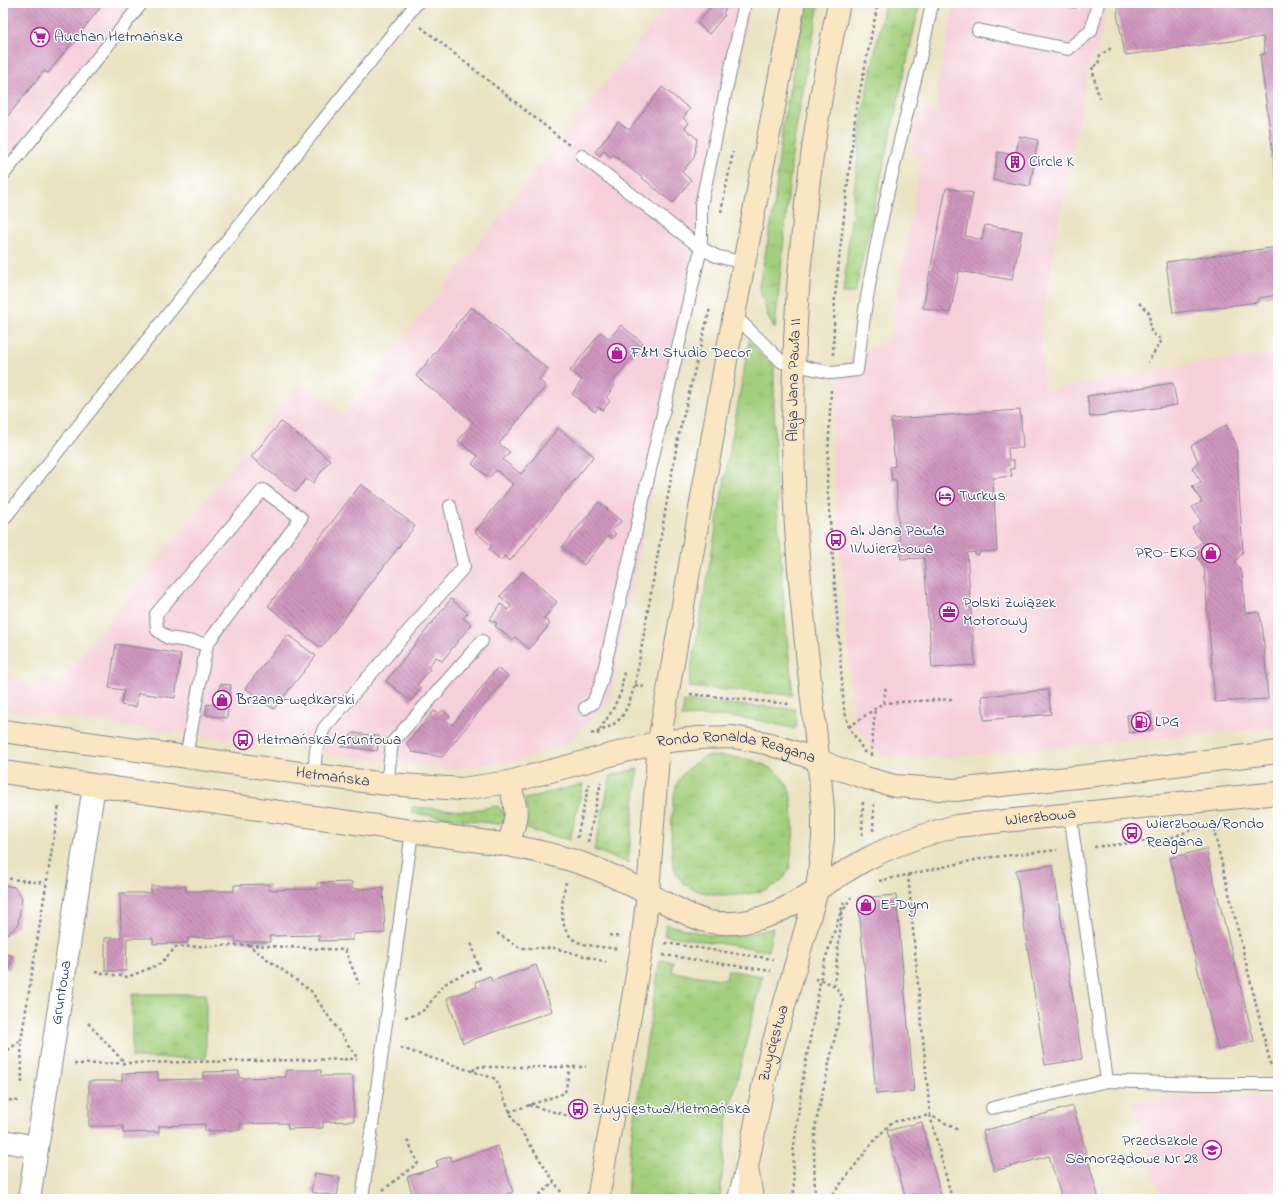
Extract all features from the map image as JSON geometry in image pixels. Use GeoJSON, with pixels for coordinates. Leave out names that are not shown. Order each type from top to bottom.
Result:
{"type":"FeatureCollection","features":[{"type":"Feature","properties":{"kind":"main road"},"geometry":{"type":"LineString","coordinates":[[659,742],[734,315],[794,3]]}},
{"type":"Feature","properties":{"kind":"main road","name":"Aleja Jana Pawła II"},"geometry":{"type":"LineString","coordinates":[[819,760],[799,561],[794,483],[792,408],[802,254],[811,164],[825,70],[839,3]]}},
{"type":"Feature","properties":{"kind":"main road","name":"Hetmańska"},"geometry":{"type":"LineString","coordinates":[[3,732],[387,784],[462,788],[510,782],[659,742]]}},
{"type":"Feature","properties":{"kind":"main road","name":"Rondo Ronalda Reagana"},"geometry":{"type":"LineString","coordinates":[[648,893],[659,742],[699,738],[733,737],[766,743],[819,760],[823,839],[817,890]]}},
{"type":"Feature","properties":{"kind":"main road"},"geometry":{"type":"LineString","coordinates":[[819,760],[866,778],[895,786],[955,790],[1278,752]]}},
{"type":"Feature","properties":{"kind":"main road"},"geometry":{"type":"LineString","coordinates":[[3,772],[94,786],[278,810],[412,832],[508,844],[567,858],[583,864],[648,893],[693,917],[710,922],[728,923],[754,920],[779,913],[817,890]]}},
{"type":"Feature","properties":{"kind":"main road"},"geometry":{"type":"LineString","coordinates":[[508,844],[516,820],[516,804],[510,782]]}},
{"type":"Feature","properties":{"kind":"main road"},"geometry":{"type":"LineString","coordinates":[[993,786],[996,821]]}},
{"type":"Feature","properties":{"kind":"main road","name":"Wierzbowa"},"geometry":{"type":"LineString","coordinates":[[817,890],[867,858],[908,839],[956,826],[1070,813],[1278,793]]}},
{"type":"Feature","properties":{"kind":"main road","name":"Zwycięstwa"},"geometry":{"type":"LineString","coordinates":[[746,1167],[768,1062],[817,890]]}},
{"type":"Feature","properties":{"kind":"main road"},"geometry":{"type":"LineString","coordinates":[[598,1199],[643,940],[648,893]]}},
{"type":"Feature","properties":{"kind":"main road"},"geometry":{"type":"LineString","coordinates":[[746,1167],[752,1199]]}},
{"type":"Feature","properties":{"kind":"street","name":"Gruntowa"},"geometry":{"type":"LineString","coordinates":[[29,1199],[94,786]]}},
{"type":"Feature","properties":{"kind":"street"},"geometry":{"type":"LineString","coordinates":[[3,1141],[37,1147]]}},
{"type":"Feature","properties":{"kind":"street","name":"Zwycięstwa"},"geometry":{"type":"LineString","coordinates":[[739,1199],[746,1167]]}},
{"type":"Feature","properties":{"kind":"lane"},"geometry":{"type":"LineString","coordinates":[[3,175],[142,3]]}},
{"type":"Feature","properties":{"kind":"lane"},"geometry":{"type":"LineString","coordinates":[[3,520],[417,3]]}},
{"type":"Feature","properties":{"kind":"lane"},"geometry":{"type":"LineString","coordinates":[[585,708],[593,703],[600,683],[701,248],[701,205],[746,3]]}},
{"type":"Feature","properties":{"kind":"lane"},"geometry":{"type":"LineString","coordinates":[[734,315],[782,362],[794,366],[832,373],[857,370],[862,330],[878,237],[922,56],[932,3]]}},
{"type":"Feature","properties":{"kind":"lane"},"geometry":{"type":"LineString","coordinates":[[978,30],[1068,49],[1091,32],[1098,3]]}},
{"type":"Feature","properties":{"kind":"lane"},"geometry":{"type":"LineString","coordinates":[[582,156],[701,248],[716,256],[744,263]]}},
{"type":"Feature","properties":{"kind":"lane"},"geometry":{"type":"LineString","coordinates":[[186,757],[207,644],[301,518],[263,490],[156,614],[157,630],[168,638],[207,644]]}},
{"type":"Feature","properties":{"kind":"lane"},"geometry":{"type":"LineString","coordinates":[[314,775],[316,750],[324,728],[464,567],[450,506]]}},
{"type":"Feature","properties":{"kind":"lane"},"geometry":{"type":"LineString","coordinates":[[387,784],[392,743],[482,641]]}},
{"type":"Feature","properties":{"kind":"lane"},"geometry":{"type":"LineString","coordinates":[[1070,813],[1107,1081]]}},
{"type":"Feature","properties":{"kind":"lane"},"geometry":{"type":"LineString","coordinates":[[362,1196],[412,832]]}},
{"type":"Feature","properties":{"kind":"lane"},"geometry":{"type":"LineString","coordinates":[[992,1108],[1107,1081],[1198,1084],[1277,1084]]}},
{"type":"Feature","properties":{"kind":"path"},"geometry":{"type":"LineString","coordinates":[[407,16],[582,156]]}},
{"type":"Feature","properties":{"kind":"path"},"geometry":{"type":"LineString","coordinates":[[1100,99],[1092,66],[1098,65],[1100,55],[1113,47]]}},
{"type":"Feature","properties":{"kind":"path"},"geometry":{"type":"LineString","coordinates":[[1139,303],[1149,313],[1151,332],[1162,340],[1148,362]]}},
{"type":"Feature","properties":{"kind":"path"},"geometry":{"type":"LineString","coordinates":[[583,864],[612,727],[619,722],[623,715],[635,685],[668,690],[844,709],[849,727],[858,744],[871,758],[875,709]]}},
{"type":"Feature","properties":{"kind":"path"},"geometry":{"type":"LineString","coordinates":[[883,703],[886,686]]}},
{"type":"Feature","properties":{"kind":"path"},"geometry":{"type":"LineString","coordinates":[[849,727],[883,703],[954,699]]}},
{"type":"Feature","properties":{"kind":"path"},"geometry":{"type":"LineString","coordinates":[[866,778],[861,818],[862,840],[875,882],[892,877]]}},
{"type":"Feature","properties":{"kind":"path"},"geometry":{"type":"LineString","coordinates":[[22,1086],[21,1041],[45,883],[59,805]]}},
{"type":"Feature","properties":{"kind":"path"},"geometry":{"type":"LineString","coordinates":[[1212,823],[1277,1084]]}},
{"type":"Feature","properties":{"kind":"path"},"geometry":{"type":"LineString","coordinates":[[908,874],[930,1115],[952,1199]]}},
{"type":"Feature","properties":{"kind":"path"},"geometry":{"type":"LineString","coordinates":[[3,878],[45,883]]}},
{"type":"Feature","properties":{"kind":"path"},"geometry":{"type":"LineString","coordinates":[[834,986],[842,913],[854,893]]}},
{"type":"Feature","properties":{"kind":"path"},"geometry":{"type":"LineString","coordinates":[[497,933],[520,948],[554,948],[606,962]]}},
{"type":"Feature","properties":{"kind":"path"},"geometry":{"type":"LineString","coordinates":[[609,935],[823,966],[802,1084],[793,1154],[794,1199]]}},
{"type":"Feature","properties":{"kind":"path"},"geometry":{"type":"LineString","coordinates":[[386,1019],[416,1016],[429,1007],[442,986],[479,968],[471,942]]}},
{"type":"Feature","properties":{"kind":"path"},"geometry":{"type":"LineString","coordinates":[[74,1064],[358,1058],[311,991],[248,945]]}},
{"type":"Feature","properties":{"kind":"path"},"geometry":{"type":"LineString","coordinates":[[95,972],[128,977],[160,964],[176,947],[248,945],[346,950],[359,984]]}},
{"type":"Feature","properties":{"kind":"path"},"geometry":{"type":"LineString","coordinates":[[88,1023],[124,1063]]}},
{"type":"Feature","properties":{"kind":"path"},"geometry":{"type":"LineString","coordinates":[[3,1054],[21,1041]]}},
{"type":"Feature","properties":{"kind":"path"},"geometry":{"type":"LineString","coordinates":[[383,1042],[496,1079],[509,1112],[561,1192]]}},
{"type":"Feature","properties":{"kind":"path"},"geometry":{"type":"LineString","coordinates":[[473,1071],[476,1067],[586,1067]]}},
{"type":"Feature","properties":{"kind":"path"},"geometry":{"type":"LineString","coordinates":[[509,1112],[565,1093],[570,1067]]}},
{"type":"Feature","properties":{"kind":"path"},"geometry":{"type":"LineString","coordinates":[[3,1100],[23,1101],[20,1117],[41,1121]]}},
{"type":"Feature","properties":{"kind":"path"},"geometry":{"type":"LineString","coordinates":[[528,1105],[576,1118]]}},
{"type":"Feature","properties":{"kind":"path"},"geometry":{"type":"LineString","coordinates":[[829,1199],[874,1141],[892,1122],[930,1115],[958,1130]]}},
{"type":"Feature","properties":{"kind":"path"},"geometry":{"type":"LineString","coordinates":[[362,1196],[380,1192],[418,1163],[407,1140]]}},
{"type":"Feature","properties":{"kind":"path"},"geometry":{"type":"LineString","coordinates":[[535,1199],[554,1182]]}},
{"type":"Feature","properties":{"kind":"shaded area"},"geometry":{"type":"Polygon","coordinates":[[[3,3],[142,3],[3,169],[3,3]]]}},
{"type":"Feature","properties":{"kind":"shaded area"},"geometry":{"type":"Polygon","coordinates":[[[669,3],[751,3],[609,701],[567,743],[519,760],[445,769],[3,709],[3,669],[30,687],[41,675],[59,684],[300,382],[343,415],[669,3]]]}},
{"type":"Feature","properties":{"kind":"shaded area"},"geometry":{"type":"Polygon","coordinates":[[[954,3],[1107,3],[1096,53],[1090,59],[1040,324],[1044,391],[1195,364],[1278,353],[1278,729],[1256,729],[945,757],[885,757],[871,747],[854,722],[832,443],[839,377],[851,357],[889,341],[922,157],[911,155],[917,108],[938,111],[937,89],[954,3]]]}},
{"type":"Feature","properties":{"kind":"shaded area","name":"Przedszkole Samorządowe Nr 28"},"geometry":{"type":"Polygon","coordinates":[[[1197,1096],[1278,1098],[1278,1199],[1161,1199],[1132,1101],[1197,1096]]]}},
{"type":"Feature","properties":{"kind":"green space"},"geometry":{"type":"Polygon","coordinates":[[[806,3],[819,3],[793,146],[775,329],[768,317],[759,287],[774,208],[782,130],[806,3]]]}},
{"type":"Feature","properties":{"kind":"green space"},"geometry":{"type":"Polygon","coordinates":[[[885,3],[920,3],[855,293],[843,293],[863,110],[885,3]]]}},
{"type":"Feature","properties":{"kind":"green space"},"geometry":{"type":"Polygon","coordinates":[[[749,341],[760,354],[774,365],[776,489],[785,613],[793,695],[688,687],[749,341]]]}},
{"type":"Feature","properties":{"kind":"green space"},"geometry":{"type":"Polygon","coordinates":[[[684,701],[795,709],[797,727],[795,729],[767,722],[739,718],[711,716],[682,717],[684,701]]]}},
{"type":"Feature","properties":{"kind":"green space"},"geometry":{"type":"Polygon","coordinates":[[[706,756],[739,758],[760,763],[779,774],[788,787],[793,818],[793,838],[790,866],[788,872],[781,881],[769,888],[755,893],[740,895],[708,893],[695,890],[685,884],[676,871],[672,856],[671,834],[676,788],[680,778],[686,770],[706,756]]]}},
{"type":"Feature","properties":{"kind":"green space"},"geometry":{"type":"Polygon","coordinates":[[[638,769],[628,863],[594,850],[611,775],[638,769]]]}},
{"type":"Feature","properties":{"kind":"green space"},"geometry":{"type":"Polygon","coordinates":[[[583,784],[570,840],[526,829],[528,815],[525,799],[583,784]]]}},
{"type":"Feature","properties":{"kind":"green space"},"geometry":{"type":"Polygon","coordinates":[[[497,806],[505,813],[505,820],[498,824],[412,813],[412,807],[468,811],[497,806]]]}},
{"type":"Feature","properties":{"kind":"green space"},"geometry":{"type":"Polygon","coordinates":[[[666,924],[708,935],[740,936],[773,928],[768,951],[664,935],[666,924]]]}},
{"type":"Feature","properties":{"kind":"green space"},"geometry":{"type":"Polygon","coordinates":[[[660,960],[673,961],[672,972],[726,980],[728,970],[762,976],[727,1122],[720,1199],[627,1199],[630,1147],[660,960]]]}},
{"type":"Feature","properties":{"kind":"green space"},"geometry":{"type":"Polygon","coordinates":[[[132,994],[206,994],[206,1058],[132,1058],[132,994]]]}},
{"type":"Feature","properties":{"kind":"building","name":"Auchan Hetmańska"},"geometry":{"type":"Polygon","coordinates":[[[3,3],[104,3],[48,73],[44,71],[3,122],[3,3]]]}},
{"type":"Feature","properties":{"kind":"building"},"geometry":{"type":"Polygon","coordinates":[[[714,3],[736,3],[731,8],[728,6],[723,13],[725,15],[709,34],[697,23],[714,3]]]}},
{"type":"Feature","properties":{"kind":"building"},"geometry":{"type":"Polygon","coordinates":[[[1056,3],[1077,3],[1076,8],[1056,3]]]}},
{"type":"Feature","properties":{"kind":"building"},"geometry":{"type":"Polygon","coordinates":[[[1120,3],[1278,3],[1278,193],[1260,55],[1265,54],[1263,37],[1125,55],[1117,13],[1120,3]]]}},
{"type":"Feature","properties":{"kind":"building"},"geometry":{"type":"Polygon","coordinates":[[[662,87],[690,109],[683,118],[689,123],[685,128],[697,139],[694,158],[682,172],[691,180],[673,203],[614,155],[611,157],[604,151],[600,156],[595,152],[618,122],[629,130],[662,87]]]}},
{"type":"Feature","properties":{"kind":"building","name":"Circle K"},"geometry":{"type":"Polygon","coordinates":[[[1019,136],[1038,140],[1030,186],[993,180],[998,152],[1016,155],[1019,136]]]}},
{"type":"Feature","properties":{"kind":"building"},"geometry":{"type":"Polygon","coordinates":[[[946,188],[973,193],[965,236],[982,240],[985,225],[1022,231],[1012,280],[959,271],[950,313],[923,308],[946,188]]]}},
{"type":"Feature","properties":{"kind":"building"},"geometry":{"type":"Polygon","coordinates":[[[1278,247],[1278,295],[1258,298],[1258,302],[1173,313],[1166,262],[1278,247]]]}},
{"type":"Feature","properties":{"kind":"building"},"geometry":{"type":"Polygon","coordinates":[[[471,307],[548,369],[539,380],[546,386],[499,444],[510,452],[503,460],[521,474],[558,428],[594,456],[510,561],[505,556],[501,560],[489,550],[492,546],[475,532],[513,484],[496,470],[489,478],[472,464],[478,456],[458,441],[473,422],[416,376],[471,307]]]}},
{"type":"Feature","properties":{"kind":"building"},"geometry":{"type":"Polygon","coordinates":[[[621,325],[643,343],[614,380],[614,387],[606,397],[610,401],[603,410],[598,407],[595,412],[572,394],[582,380],[570,371],[601,332],[609,339],[621,325]]]}},
{"type":"Feature","properties":{"kind":"building"},"geometry":{"type":"Polygon","coordinates":[[[1173,383],[1177,405],[1090,417],[1087,396],[1173,383]]]}},
{"type":"Feature","properties":{"kind":"building","name":"Turkus"},"geometry":{"type":"Polygon","coordinates":[[[1020,410],[1023,448],[1008,448],[1009,460],[1014,460],[1014,469],[1010,469],[1012,476],[993,478],[997,551],[979,552],[979,555],[975,555],[975,552],[967,553],[975,665],[932,668],[924,558],[901,559],[896,480],[892,480],[890,467],[895,466],[891,419],[1020,410]]]}},
{"type":"Feature","properties":{"kind":"building"},"geometry":{"type":"Polygon","coordinates":[[[281,422],[330,460],[313,483],[306,479],[296,492],[251,457],[281,422]]]}},
{"type":"Feature","properties":{"kind":"building"},"geometry":{"type":"Polygon","coordinates":[[[1226,425],[1236,444],[1243,552],[1235,562],[1242,573],[1245,613],[1259,612],[1263,631],[1268,699],[1215,702],[1204,567],[1192,550],[1202,542],[1192,528],[1201,521],[1192,507],[1202,502],[1192,486],[1202,483],[1192,468],[1198,461],[1191,446],[1226,425]]]}},
{"type":"Feature","properties":{"kind":"building"},"geometry":{"type":"Polygon","coordinates":[[[361,484],[415,526],[321,648],[268,606],[361,484]]]}},
{"type":"Feature","properties":{"kind":"building"},"geometry":{"type":"Polygon","coordinates":[[[599,502],[621,521],[612,531],[616,534],[612,539],[608,536],[584,565],[562,547],[599,502]]]}},
{"type":"Feature","properties":{"kind":"building"},"geometry":{"type":"Polygon","coordinates":[[[523,572],[557,602],[544,618],[550,624],[529,649],[515,637],[513,640],[495,626],[497,623],[489,620],[501,604],[508,610],[511,606],[500,596],[523,572]]]}},
{"type":"Feature","properties":{"kind":"building"},"geometry":{"type":"Polygon","coordinates":[[[451,599],[468,613],[463,618],[471,625],[442,661],[436,657],[428,667],[430,669],[417,685],[421,688],[411,701],[386,681],[451,599]]]}},
{"type":"Feature","properties":{"kind":"building"},"geometry":{"type":"Polygon","coordinates":[[[288,635],[316,656],[274,709],[245,688],[288,635]]]}},
{"type":"Feature","properties":{"kind":"building"},"geometry":{"type":"Polygon","coordinates":[[[116,644],[181,654],[175,698],[138,693],[136,707],[121,705],[124,690],[109,688],[116,644]]]}},
{"type":"Feature","properties":{"kind":"building"},"geometry":{"type":"Polygon","coordinates":[[[497,668],[508,676],[442,757],[412,752],[407,743],[434,711],[439,714],[443,710],[450,716],[446,720],[452,725],[497,668]]]}},
{"type":"Feature","properties":{"kind":"building","name":"Brzana-wędkarski"},"geometry":{"type":"Polygon","coordinates":[[[220,684],[231,685],[227,718],[206,715],[207,704],[214,705],[215,695],[219,695],[220,684]]]}},
{"type":"Feature","properties":{"kind":"building"},"geometry":{"type":"Polygon","coordinates":[[[1048,690],[1051,714],[984,720],[982,696],[1048,690]]]}},
{"type":"Feature","properties":{"kind":"building"},"geometry":{"type":"Polygon","coordinates":[[[1151,712],[1153,730],[1129,733],[1127,715],[1151,712]]]}},
{"type":"Feature","properties":{"kind":"building"},"geometry":{"type":"Polygon","coordinates":[[[353,733],[379,736],[377,751],[341,746],[353,733]]]}},
{"type":"Feature","properties":{"kind":"building"},"geometry":{"type":"Polygon","coordinates":[[[1206,849],[1254,1041],[1218,1050],[1170,858],[1206,849]]]}},
{"type":"Feature","properties":{"kind":"building"},"geometry":{"type":"Polygon","coordinates":[[[1053,865],[1082,1059],[1045,1065],[1016,870],[1053,865]]]}},
{"type":"Feature","properties":{"kind":"building"},"geometry":{"type":"Polygon","coordinates":[[[352,882],[352,889],[383,888],[385,933],[353,934],[353,940],[319,941],[319,935],[270,936],[270,942],[236,942],[235,937],[188,938],[188,943],[153,944],[153,938],[127,938],[126,971],[105,971],[105,938],[121,938],[120,893],[151,893],[151,886],[186,886],[186,891],[234,891],[234,885],[269,884],[269,890],[317,889],[317,883],[352,882]]]}},
{"type":"Feature","properties":{"kind":"building"},"geometry":{"type":"Polygon","coordinates":[[[3,885],[14,887],[22,897],[18,925],[8,934],[3,933],[3,885]]]}},
{"type":"Feature","properties":{"kind":"building"},"geometry":{"type":"Polygon","coordinates":[[[896,895],[914,1091],[876,1094],[858,898],[896,895]]]}},
{"type":"Feature","properties":{"kind":"building"},"geometry":{"type":"Polygon","coordinates":[[[3,954],[12,955],[10,969],[3,968],[3,954]]]}},
{"type":"Feature","properties":{"kind":"building"},"geometry":{"type":"Polygon","coordinates":[[[536,965],[552,1011],[463,1043],[447,998],[477,987],[475,982],[490,976],[492,981],[536,965]]]}},
{"type":"Feature","properties":{"kind":"building"},"geometry":{"type":"Polygon","coordinates":[[[286,1070],[321,1070],[321,1076],[353,1076],[354,1121],[323,1122],[323,1128],[288,1129],[287,1123],[240,1124],[240,1130],[205,1131],[205,1124],[159,1126],[159,1132],[123,1133],[123,1126],[89,1126],[89,1081],[122,1081],[122,1074],[158,1073],[158,1080],[203,1079],[203,1072],[239,1071],[239,1078],[286,1077],[286,1070]]]}},
{"type":"Feature","properties":{"kind":"building"},"geometry":{"type":"Polygon","coordinates":[[[1073,1106],[1099,1199],[1062,1199],[1049,1156],[994,1171],[983,1131],[1073,1106]]]}},
{"type":"Feature","properties":{"kind":"building"},"geometry":{"type":"Polygon","coordinates":[[[922,1122],[942,1199],[906,1199],[887,1131],[922,1122]]]}},
{"type":"Feature","properties":{"kind":"building"},"geometry":{"type":"Polygon","coordinates":[[[498,1146],[513,1192],[493,1199],[414,1199],[407,1177],[438,1167],[436,1161],[450,1156],[452,1161],[498,1146]]]}},
{"type":"Feature","properties":{"kind":"building"},"geometry":{"type":"Polygon","coordinates":[[[315,1173],[340,1177],[337,1196],[311,1192],[315,1173]]]}},
{"type":"Feature","properties":{"kind":"place","name":"Auchan Hetmańska"},"geometry":{"type":"Point","coordinates":[40,37]}},
{"type":"Feature","properties":{"kind":"place","name":"Circle K"},"geometry":{"type":"Point","coordinates":[1015,162]}},
{"type":"Feature","properties":{"kind":"place","name":"F&M Studio Decor"},"geometry":{"type":"Point","coordinates":[617,353]}},
{"type":"Feature","properties":{"kind":"place","name":"Turkus"},"geometry":{"type":"Point","coordinates":[945,496]}},
{"type":"Feature","properties":{"kind":"place","name":"al. Jana Pawła II/Wierzbowa"},"geometry":{"type":"Point","coordinates":[836,540]}},
{"type":"Feature","properties":{"kind":"place","name":"PRO-EKO"},"geometry":{"type":"Point","coordinates":[1211,553]}},
{"type":"Feature","properties":{"kind":"place","name":"Polski Związek Motorowy"},"geometry":{"type":"Point","coordinates":[949,612]}},
{"type":"Feature","properties":{"kind":"place","name":"Brzana-wędkarski"},"geometry":{"type":"Point","coordinates":[222,700]}},
{"type":"Feature","properties":{"kind":"place","name":"LPG"},"geometry":{"type":"Point","coordinates":[1141,722]}},
{"type":"Feature","properties":{"kind":"place","name":"Hetmańska/Gruntowa"},"geometry":{"type":"Point","coordinates":[243,740]}},
{"type":"Feature","properties":{"kind":"place","name":"Wierzbowa/Rondo Reagana"},"geometry":{"type":"Point","coordinates":[1132,833]}},
{"type":"Feature","properties":{"kind":"place","name":"E-Dym"},"geometry":{"type":"Point","coordinates":[866,905]}},
{"type":"Feature","properties":{"kind":"place","name":"Zwycięstwa/Hetmańska"},"geometry":{"type":"Point","coordinates":[578,1109]}},
{"type":"Feature","properties":{"kind":"place","name":"Przedszkole Samorządowe Nr 28"},"geometry":{"type":"Point","coordinates":[1212,1150]}}]}
